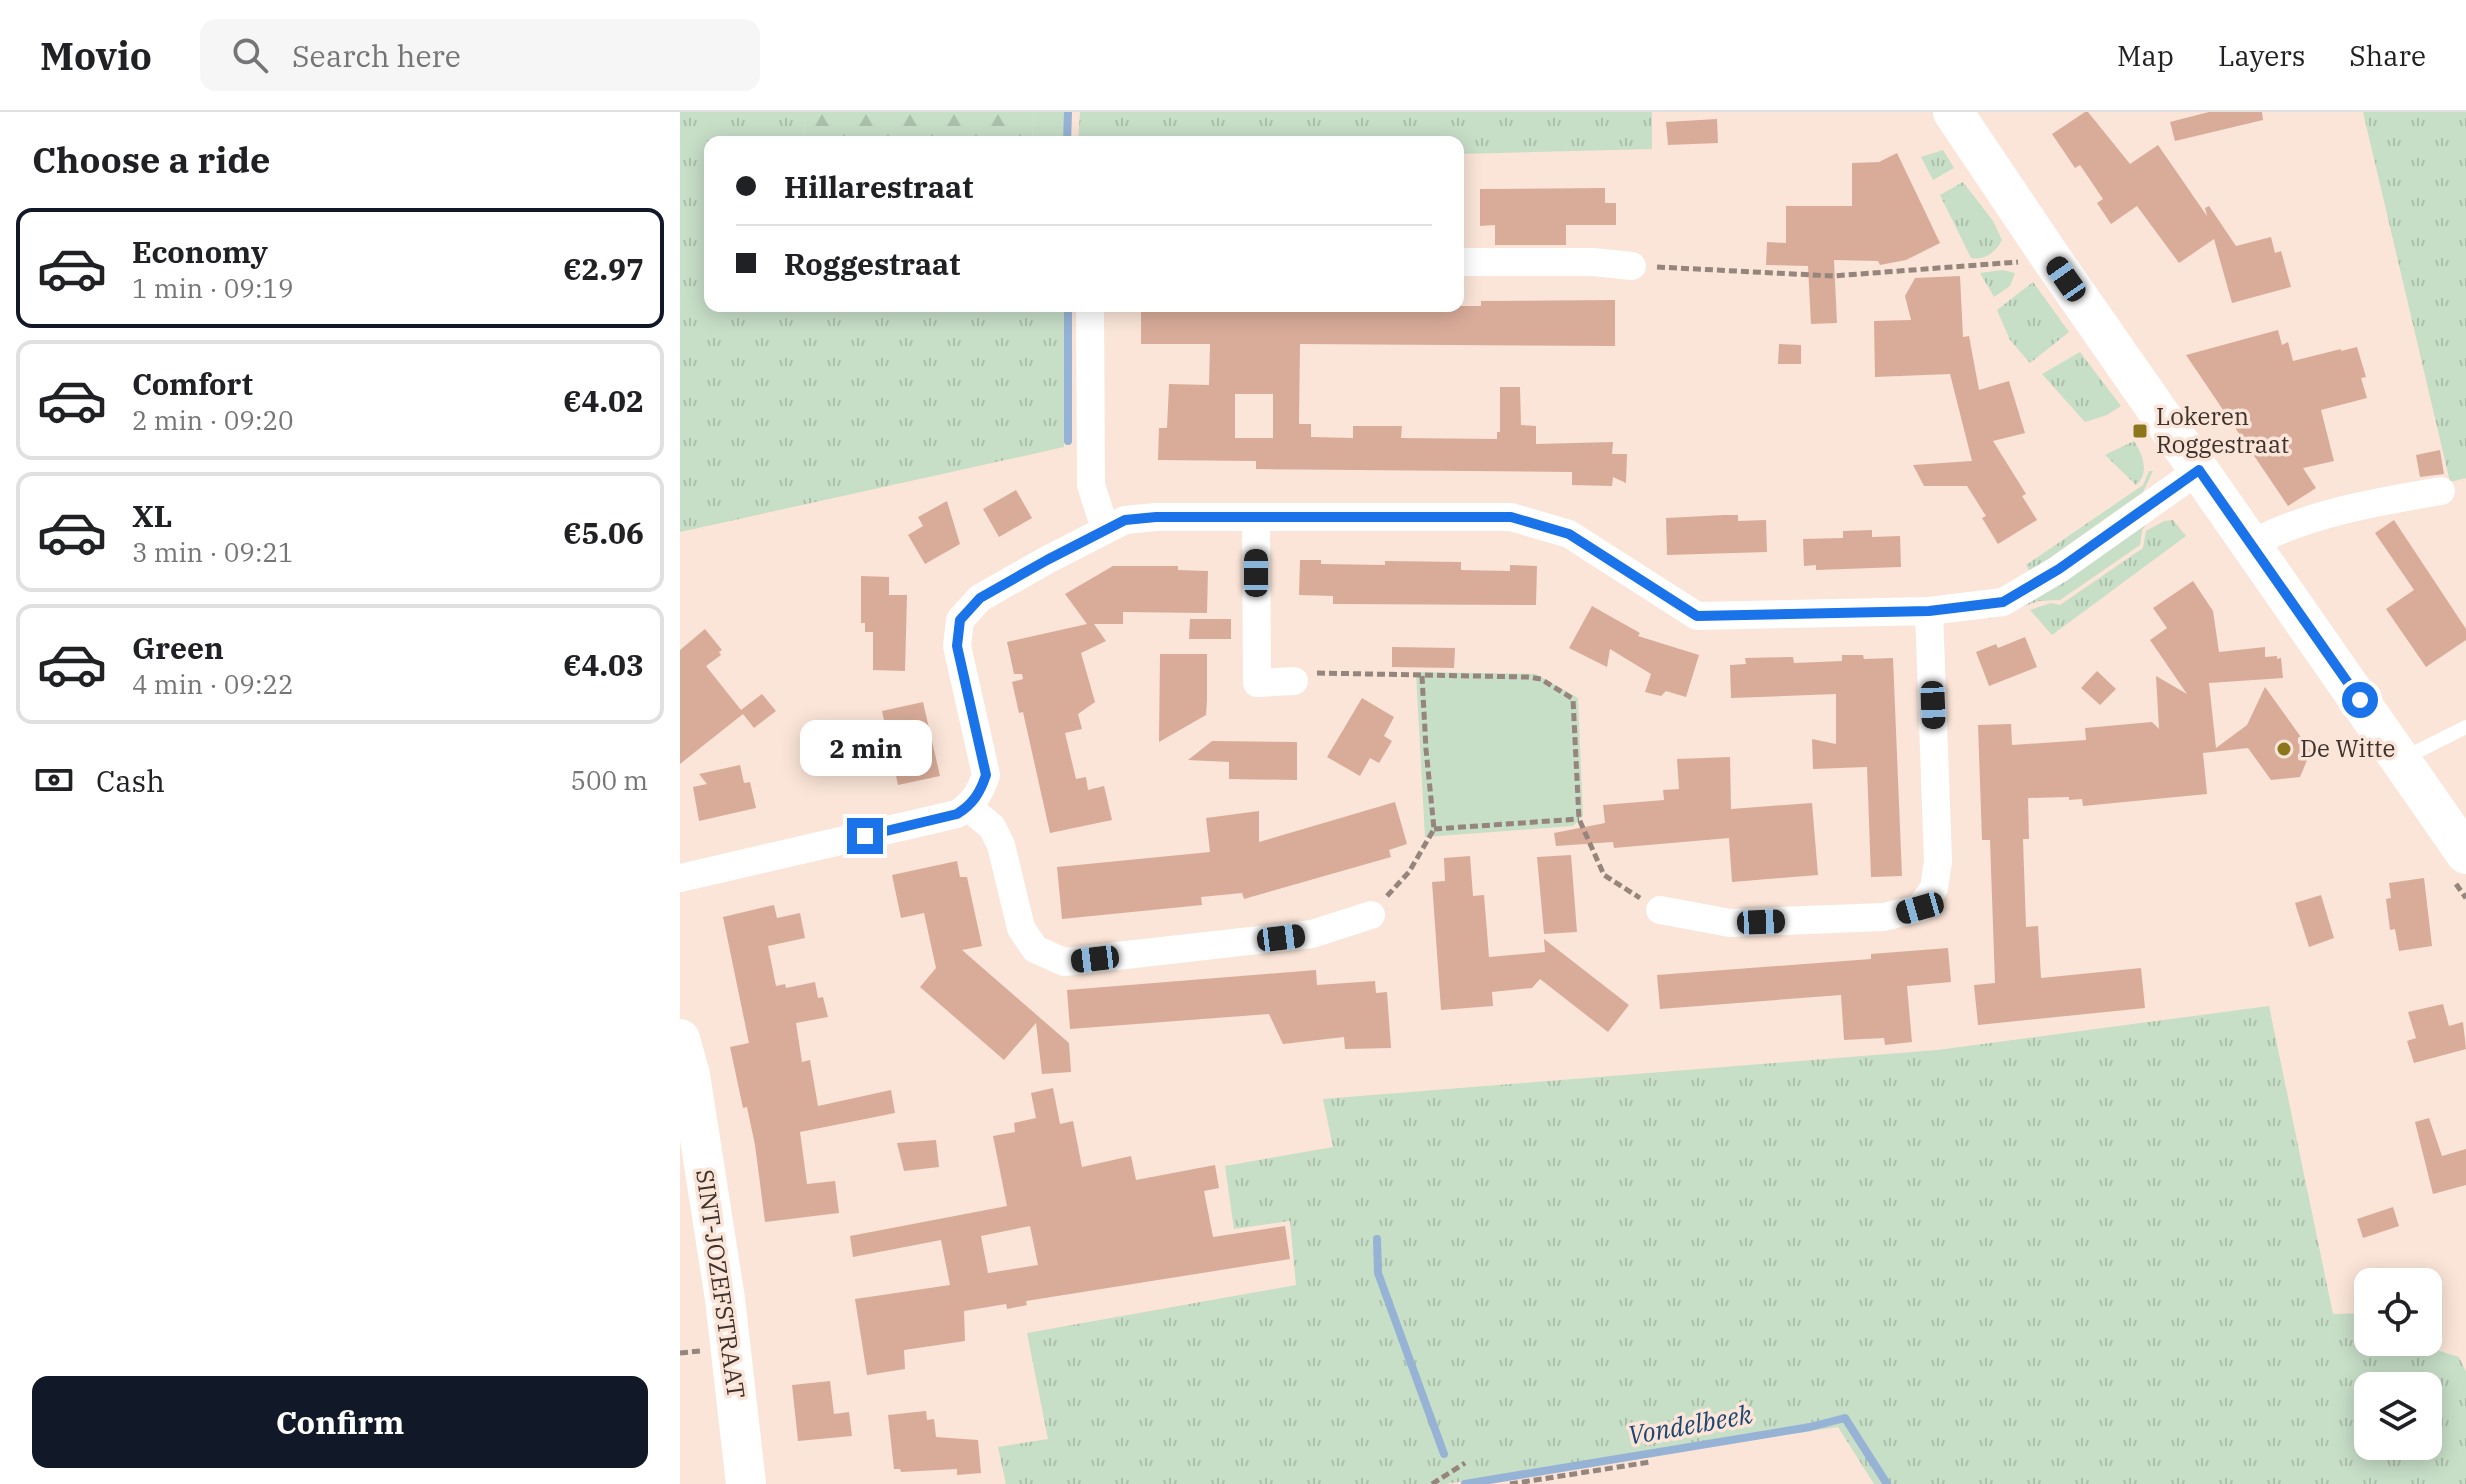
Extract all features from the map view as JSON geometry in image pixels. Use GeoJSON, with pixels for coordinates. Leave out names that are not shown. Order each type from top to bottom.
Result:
{"type":"FeatureCollection","features":[{"type":"Feature","properties":{"kind":"main road"},"geometry":{"type":"LineString","coordinates":[[1953,112],[2466,854]]}},
{"type":"Feature","properties":{"kind":"main road","name":"SINT-JOZEFSTRAAT"},"geometry":{"type":"LineString","coordinates":[[680,1039],[690,1075],[725,1299],[746,1484]]}},
{"type":"Feature","properties":{"kind":"street"},"geometry":{"type":"LineString","coordinates":[[1464,262],[1593,262],[1632,266]]}},
{"type":"Feature","properties":{"kind":"street"},"geometry":{"type":"LineString","coordinates":[[1090,312],[1091,485],[1105,529]]}},
{"type":"Feature","properties":{"kind":"street"},"geometry":{"type":"LineString","coordinates":[[680,878],[957,814],[968,807],[980,793],[986,775],[957,646],[960,620],[980,598],[1125,520],[1156,517],[1511,517],[1569,534],[1697,616],[1929,611],[2003,602],[2059,569],[2199,470]]}},
{"type":"Feature","properties":{"kind":"street"},"geometry":{"type":"LineString","coordinates":[[2251,544],[2279,530],[2366,504],[2441,491]]}},
{"type":"Feature","properties":{"kind":"street"},"geometry":{"type":"LineString","coordinates":[[1256,518],[1257,683],[1294,681]]}},
{"type":"Feature","properties":{"kind":"street"},"geometry":{"type":"LineString","coordinates":[[1660,910],[1730,923],[1884,917],[1920,908],[1934,888],[1938,861],[1929,611]]}},
{"type":"Feature","properties":{"kind":"street"},"geometry":{"type":"LineString","coordinates":[[968,807],[992,827],[1001,845],[1021,928],[1035,949],[1064,962],[1312,934],[1371,915]]}},
{"type":"Feature","properties":{"kind":"lane"},"geometry":{"type":"LineString","coordinates":[[2400,760],[2466,727]]}},
{"type":"Feature","properties":{"kind":"path"},"geometry":{"type":"LineString","coordinates":[[1632,266],[1833,276],[2014,263],[2049,255]]}},
{"type":"Feature","properties":{"kind":"path"},"geometry":{"type":"LineString","coordinates":[[1294,681],[1310,674],[1330,673],[1527,677],[1541,679],[1573,699],[1579,819],[1604,875],[1660,910]]}},
{"type":"Feature","properties":{"kind":"path"},"geometry":{"type":"LineString","coordinates":[[1371,915],[1409,872],[1434,829],[1422,676]]}},
{"type":"Feature","properties":{"kind":"path"},"geometry":{"type":"LineString","coordinates":[[1434,829],[1579,819]]}},
{"type":"Feature","properties":{"kind":"path"},"geometry":{"type":"LineString","coordinates":[[1510,1484],[1650,1462]]}},
{"type":"Feature","properties":{"kind":"path"},"geometry":{"type":"LineString","coordinates":[[1432,1484],[1465,1463]]}},
{"type":"Feature","properties":{"kind":"green space"},"geometry":{"type":"Polygon","coordinates":[[[680,112],[804,112],[805,136],[704,136],[704,312],[1066,312],[1064,447],[680,532],[680,112]]]}},
{"type":"Feature","properties":{"kind":"green space"},"geometry":{"type":"Polygon","coordinates":[[[804,112],[1034,112],[1032,136],[805,136],[804,112]]]}},
{"type":"Feature","properties":{"kind":"green space"},"geometry":{"type":"Polygon","coordinates":[[[1034,112],[1069,112],[1068,136],[1032,136],[1034,112]]]}},
{"type":"Feature","properties":{"kind":"green space"},"geometry":{"type":"Polygon","coordinates":[[[1080,112],[1652,112],[1652,149],[1464,154],[1464,136],[1078,136],[1080,112]]]}},
{"type":"Feature","properties":{"kind":"green space"},"geometry":{"type":"Polygon","coordinates":[[[2363,112],[2466,112],[2466,478],[2450,482],[2363,112]]]}},
{"type":"Feature","properties":{"kind":"green space"},"geometry":{"type":"Polygon","coordinates":[[[1943,150],[1954,168],[1933,180],[1921,157],[1943,150]]]}},
{"type":"Feature","properties":{"kind":"green space"},"geometry":{"type":"Polygon","coordinates":[[[1963,182],[1993,221],[2002,240],[1985,257],[1971,258],[1940,195],[1963,182]]]}},
{"type":"Feature","properties":{"kind":"green space"},"geometry":{"type":"Polygon","coordinates":[[[2002,270],[2015,273],[2010,286],[1994,297],[1980,273],[2002,270]]]}},
{"type":"Feature","properties":{"kind":"green space"},"geometry":{"type":"Polygon","coordinates":[[[2033,282],[2069,332],[2030,363],[2010,340],[1997,310],[2033,282]]]}},
{"type":"Feature","properties":{"kind":"green space"},"geometry":{"type":"Polygon","coordinates":[[[2080,352],[2121,406],[2107,415],[2085,422],[2042,374],[2080,352]]]}},
{"type":"Feature","properties":{"kind":"green space"},"geometry":{"type":"Polygon","coordinates":[[[2134,441],[2144,469],[2136,485],[2105,455],[2134,441]]]}},
{"type":"Feature","properties":{"kind":"green space"},"geometry":{"type":"Polygon","coordinates":[[[2149,471],[2153,471],[2143,492],[2030,572],[2026,565],[2143,485],[2149,471]]]}},
{"type":"Feature","properties":{"kind":"green space"},"geometry":{"type":"Polygon","coordinates":[[[2173,520],[2186,536],[2052,635],[2030,610],[2051,603],[2060,605],[2143,548],[2146,531],[2164,521],[2173,520]]]}},
{"type":"Feature","properties":{"kind":"green space"},"geometry":{"type":"Polygon","coordinates":[[[2144,523],[2140,545],[2060,600],[2039,601],[1989,619],[1988,614],[2144,523]]]}},
{"type":"Feature","properties":{"kind":"green space"},"geometry":{"type":"Polygon","coordinates":[[[1416,672],[1536,674],[1578,698],[1583,816],[1573,826],[1425,837],[1416,672]]]}},
{"type":"Feature","properties":{"kind":"green space"},"geometry":{"type":"Polygon","coordinates":[[[2269,1006],[2333,1314],[2354,1313],[2354,1356],[2442,1356],[2442,1352],[2459,1357],[2466,1372],[2466,1484],[1874,1484],[1838,1427],[1445,1484],[1006,1484],[998,1447],[1048,1439],[1027,1333],[1296,1285],[1290,1221],[1234,1229],[1225,1166],[1333,1147],[1323,1099],[1937,1050],[2269,1006]]]}},
{"type":"Feature","properties":{"kind":"building"},"geometry":{"type":"Polygon","coordinates":[[[2085,112],[2130,164],[2158,145],[2207,216],[2205,208],[2209,206],[2236,246],[2271,237],[2275,253],[2281,251],[2291,287],[2232,303],[2214,239],[2179,263],[2137,206],[2111,224],[2097,203],[2103,199],[2080,165],[2075,168],[2052,134],[2085,112]]]}},
{"type":"Feature","properties":{"kind":"building"},"geometry":{"type":"Polygon","coordinates":[[[2209,112],[2262,112],[2263,120],[2175,141],[2170,122],[2209,112]]]}},
{"type":"Feature","properties":{"kind":"building"},"geometry":{"type":"Polygon","coordinates":[[[1717,119],[1718,143],[1668,145],[1666,122],[1717,119]]]}},
{"type":"Feature","properties":{"kind":"building"},"geometry":{"type":"Polygon","coordinates":[[[1897,153],[1940,243],[1906,260],[1880,265],[1878,261],[1834,260],[1837,323],[1811,324],[1808,266],[1766,265],[1767,242],[1786,243],[1786,206],[1852,206],[1852,163],[1879,162],[1897,153]]]}},
{"type":"Feature","properties":{"kind":"building"},"geometry":{"type":"Polygon","coordinates":[[[1605,188],[1605,203],[1616,203],[1616,225],[1566,225],[1566,245],[1495,245],[1495,225],[1480,226],[1480,189],[1605,188]]]}},
{"type":"Feature","properties":{"kind":"building"},"geometry":{"type":"Polygon","coordinates":[[[1960,276],[1963,337],[1969,336],[1979,390],[2009,381],[2025,433],[1993,441],[2026,494],[2022,496],[2037,520],[1998,544],[1982,518],[1986,516],[1967,486],[1924,486],[1913,465],[1972,461],[1950,374],[1875,377],[1874,321],[1911,320],[1905,296],[1915,278],[1960,276]]]}},
{"type":"Feature","properties":{"kind":"building"},"geometry":{"type":"Polygon","coordinates":[[[1615,300],[1615,346],[1300,344],[1299,424],[1311,424],[1311,437],[1353,438],[1353,426],[1402,426],[1401,438],[1497,439],[1497,432],[1500,432],[1500,387],[1520,387],[1521,425],[1536,426],[1536,444],[1613,442],[1612,454],[1627,454],[1626,483],[1613,477],[1612,486],[1572,485],[1572,472],[1256,469],[1256,461],[1158,460],[1159,428],[1167,428],[1169,384],[1209,385],[1210,344],[1141,344],[1141,312],[1464,312],[1464,306],[1481,306],[1481,301],[1615,300]],[[1235,394],[1235,438],[1273,438],[1273,394],[1235,394]]]}},
{"type":"Feature","properties":{"kind":"building"},"geometry":{"type":"Polygon","coordinates":[[[2278,330],[2282,345],[2288,342],[2293,361],[2357,347],[2366,377],[2361,378],[2367,398],[2321,410],[2334,461],[2303,468],[2316,488],[2288,506],[2186,355],[2278,330]]]}},
{"type":"Feature","properties":{"kind":"building"},"geometry":{"type":"Polygon","coordinates":[[[1779,344],[1801,345],[1801,364],[1778,364],[1779,344]]]}},
{"type":"Feature","properties":{"kind":"building"},"geometry":{"type":"Polygon","coordinates":[[[2440,450],[2444,474],[2420,477],[2416,455],[2440,450]]]}},
{"type":"Feature","properties":{"kind":"building"},"geometry":{"type":"Polygon","coordinates":[[[1016,490],[1032,518],[999,537],[983,509],[1016,490]]]}},
{"type":"Feature","properties":{"kind":"building"},"geometry":{"type":"Polygon","coordinates":[[[947,501],[960,544],[925,564],[908,535],[923,526],[918,517],[947,501]]]}},
{"type":"Feature","properties":{"kind":"building"},"geometry":{"type":"Polygon","coordinates":[[[1738,515],[1738,521],[1766,520],[1767,552],[1667,555],[1666,518],[1738,515]]]}},
{"type":"Feature","properties":{"kind":"building"},"geometry":{"type":"Polygon","coordinates":[[[2394,520],[2466,629],[2466,640],[2426,667],[2386,609],[2414,590],[2375,533],[2394,520]]]}},
{"type":"Feature","properties":{"kind":"building"},"geometry":{"type":"Polygon","coordinates":[[[1872,530],[1872,537],[1900,536],[1901,567],[1816,570],[1816,565],[1804,566],[1803,539],[1843,538],[1843,531],[1872,530]]]}},
{"type":"Feature","properties":{"kind":"building"},"geometry":{"type":"Polygon","coordinates":[[[1300,560],[1321,560],[1321,564],[1385,565],[1385,561],[1461,562],[1461,570],[1510,571],[1510,565],[1537,566],[1536,605],[1333,604],[1333,596],[1299,595],[1300,560]]]}},
{"type":"Feature","properties":{"kind":"building"},"geometry":{"type":"Polygon","coordinates":[[[1113,566],[1178,566],[1178,570],[1208,571],[1207,613],[1123,612],[1123,624],[1094,624],[1106,641],[1081,653],[1095,702],[1078,714],[1082,729],[1065,733],[1076,779],[1086,777],[1088,790],[1104,786],[1112,820],[1050,833],[1023,712],[1019,713],[1012,682],[1023,679],[1022,674],[1014,674],[1007,642],[1087,624],[1065,594],[1113,566]]]}},
{"type":"Feature","properties":{"kind":"building"},"geometry":{"type":"Polygon","coordinates":[[[861,576],[889,577],[889,595],[907,595],[905,671],[873,670],[873,632],[865,632],[865,623],[861,623],[861,576]]]}},
{"type":"Feature","properties":{"kind":"building"},"geometry":{"type":"Polygon","coordinates":[[[2193,581],[2213,611],[2219,652],[2265,647],[2265,657],[2281,658],[2283,678],[2209,683],[2216,748],[2247,725],[2265,687],[2311,751],[2300,777],[2271,780],[2248,748],[2203,753],[2207,794],[2083,806],[2082,799],[2069,800],[2069,797],[2028,798],[2029,839],[2023,839],[2026,927],[2038,926],[2041,978],[2141,968],[2145,1008],[1978,1025],[1974,985],[1995,983],[1990,840],[1982,840],[1978,725],[2011,724],[2012,745],[2086,740],[2085,728],[2152,722],[2159,729],[2156,676],[2187,694],[2150,640],[2167,628],[2153,608],[2193,581]]]}},
{"type":"Feature","properties":{"kind":"building"},"geometry":{"type":"Polygon","coordinates":[[[1592,606],[1640,633],[1638,636],[1699,655],[1686,697],[1666,691],[1661,696],[1645,692],[1651,674],[1610,649],[1607,667],[1569,648],[1592,606]]]}},
{"type":"Feature","properties":{"kind":"building"},"geometry":{"type":"Polygon","coordinates":[[[1190,619],[1231,619],[1231,639],[1189,639],[1190,619]]]}},
{"type":"Feature","properties":{"kind":"building"},"geometry":{"type":"Polygon","coordinates":[[[705,629],[722,650],[719,652],[721,655],[706,666],[741,710],[762,694],[776,711],[754,728],[743,714],[680,764],[680,650],[705,629]]]}},
{"type":"Feature","properties":{"kind":"building"},"geometry":{"type":"Polygon","coordinates":[[[2025,637],[2037,667],[1989,686],[1976,652],[1996,644],[1998,648],[2025,637]]]}},
{"type":"Feature","properties":{"kind":"building"},"geometry":{"type":"Polygon","coordinates":[[[1392,647],[1455,648],[1454,668],[1392,667],[1392,647]]]}},
{"type":"Feature","properties":{"kind":"building"},"geometry":{"type":"Polygon","coordinates":[[[1160,654],[1207,654],[1207,700],[1206,715],[1159,742],[1160,654]]]}},
{"type":"Feature","properties":{"kind":"building"},"geometry":{"type":"Polygon","coordinates":[[[1842,655],[1863,655],[1864,659],[1893,658],[1902,876],[1871,877],[1867,767],[1813,769],[1812,739],[1836,744],[1836,694],[1731,698],[1730,665],[1746,664],[1745,658],[1793,657],[1794,663],[1842,661],[1842,655]]]}},
{"type":"Feature","properties":{"kind":"building"},"geometry":{"type":"Polygon","coordinates":[[[2097,671],[2116,689],[2100,705],[2081,688],[2097,671]]]}},
{"type":"Feature","properties":{"kind":"building"},"geometry":{"type":"Polygon","coordinates":[[[1362,698],[1394,717],[1384,736],[1392,741],[1379,763],[1370,758],[1360,776],[1327,757],[1362,698]]]}},
{"type":"Feature","properties":{"kind":"building"},"geometry":{"type":"Polygon","coordinates":[[[923,702],[940,776],[898,785],[882,711],[923,702]]]}},
{"type":"Feature","properties":{"kind":"building"},"geometry":{"type":"Polygon","coordinates":[[[1212,741],[1297,742],[1297,780],[1229,779],[1229,762],[1188,760],[1212,741]]]}},
{"type":"Feature","properties":{"kind":"building"},"geometry":{"type":"Polygon","coordinates":[[[1730,757],[1731,809],[1812,803],[1818,875],[1732,882],[1729,838],[1614,848],[1613,842],[1556,846],[1554,833],[1605,823],[1603,805],[1664,800],[1663,790],[1679,789],[1677,759],[1730,757]]]}},
{"type":"Feature","properties":{"kind":"building"},"geometry":{"type":"Polygon","coordinates":[[[740,765],[744,783],[750,782],[756,808],[699,821],[693,787],[707,784],[699,774],[740,765]]]}},
{"type":"Feature","properties":{"kind":"building"},"geometry":{"type":"Polygon","coordinates":[[[1395,802],[1407,844],[1389,850],[1391,857],[1244,899],[1242,893],[1201,897],[1202,905],[1062,919],[1057,867],[1210,852],[1206,818],[1259,811],[1259,842],[1395,802]]]}},
{"type":"Feature","properties":{"kind":"building"},"geometry":{"type":"Polygon","coordinates":[[[1571,855],[1577,932],[1544,934],[1537,857],[1571,855]]]}},
{"type":"Feature","properties":{"kind":"building"},"geometry":{"type":"Polygon","coordinates":[[[1470,856],[1473,896],[1484,895],[1489,957],[1545,952],[1544,939],[1629,1005],[1608,1032],[1540,979],[1532,988],[1492,992],[1493,1006],[1441,1010],[1432,882],[1445,881],[1444,858],[1470,856]]]}},
{"type":"Feature","properties":{"kind":"building"},"geometry":{"type":"Polygon","coordinates":[[[957,861],[960,877],[967,877],[982,946],[962,950],[1069,1043],[1071,1072],[1042,1074],[1036,1023],[1004,1060],[920,987],[936,968],[924,913],[901,918],[892,875],[957,861]]]}},
{"type":"Feature","properties":{"kind":"building"},"geometry":{"type":"Polygon","coordinates":[[[2424,878],[2432,946],[2399,951],[2395,929],[2390,930],[2386,899],[2391,898],[2389,883],[2424,878]]]}},
{"type":"Feature","properties":{"kind":"building"},"geometry":{"type":"Polygon","coordinates":[[[2321,895],[2334,938],[2309,947],[2295,903],[2321,895]]]}},
{"type":"Feature","properties":{"kind":"building"},"geometry":{"type":"Polygon","coordinates":[[[774,905],[777,918],[800,913],[805,938],[768,946],[776,986],[785,984],[786,988],[815,982],[818,998],[823,997],[828,1017],[796,1023],[802,1062],[810,1060],[818,1106],[891,1090],[895,1113],[800,1132],[807,1184],[835,1181],[839,1213],[765,1222],[755,1145],[747,1107],[743,1108],[730,1047],[749,1043],[723,917],[774,905]]]}},
{"type":"Feature","properties":{"kind":"building"},"geometry":{"type":"Polygon","coordinates":[[[1948,948],[1951,982],[1907,986],[1912,1042],[1885,1045],[1884,1038],[1844,1040],[1841,995],[1660,1009],[1657,975],[1871,959],[1871,954],[1948,948]]]}},
{"type":"Feature","properties":{"kind":"building"},"geometry":{"type":"Polygon","coordinates":[[[1316,970],[1317,985],[1375,981],[1376,993],[1387,992],[1391,1048],[1345,1049],[1344,1037],[1283,1044],[1269,1014],[1070,1029],[1067,990],[1316,970]]]}},
{"type":"Feature","properties":{"kind":"building"},"geometry":{"type":"Polygon","coordinates":[[[2443,1004],[2449,1026],[2463,1022],[2466,1049],[2414,1063],[2407,1041],[2416,1038],[2408,1012],[2443,1004]]]}},
{"type":"Feature","properties":{"kind":"building"},"geometry":{"type":"Polygon","coordinates":[[[1053,1088],[1060,1124],[1073,1121],[1082,1167],[1131,1156],[1136,1180],[1215,1165],[1219,1188],[1204,1191],[1213,1237],[1285,1226],[1290,1259],[1026,1301],[1027,1305],[1007,1309],[1006,1304],[964,1311],[965,1341],[904,1350],[905,1369],[867,1375],[855,1299],[950,1285],[941,1240],[853,1257],[850,1236],[1007,1206],[993,1136],[1015,1132],[1014,1123],[1036,1118],[1031,1093],[1053,1088]],[[1030,1226],[981,1236],[988,1273],[1038,1265],[1030,1226]]]}},
{"type":"Feature","properties":{"kind":"building"},"geometry":{"type":"Polygon","coordinates":[[[2429,1118],[2442,1156],[2466,1149],[2466,1185],[2433,1194],[2415,1122],[2429,1118]]]}},
{"type":"Feature","properties":{"kind":"building"},"geometry":{"type":"Polygon","coordinates":[[[936,1140],[939,1167],[904,1171],[897,1143],[936,1140]]]}},
{"type":"Feature","properties":{"kind":"building"},"geometry":{"type":"Polygon","coordinates":[[[2393,1207],[2399,1226],[2363,1238],[2357,1219],[2393,1207]]]}},
{"type":"Feature","properties":{"kind":"building"},"geometry":{"type":"Polygon","coordinates":[[[830,1381],[834,1414],[849,1412],[852,1436],[798,1441],[792,1385],[830,1381]]]}},
{"type":"Feature","properties":{"kind":"building"},"geometry":{"type":"Polygon","coordinates":[[[926,1411],[927,1420],[934,1419],[936,1437],[978,1440],[981,1473],[957,1475],[957,1469],[901,1472],[894,1469],[888,1415],[926,1411]]]}},
{"type":"Feature","properties":{"kind":"waterway","name":"Vondelbeek"},"geometry":{"type":"LineString","coordinates":[[1067,136],[1068,112]]}},
{"type":"Feature","properties":{"kind":"waterway","name":"Vondelbeek"},"geometry":{"type":"LineString","coordinates":[[1068,312],[1068,441]]}},
{"type":"Feature","properties":{"kind":"waterway","name":"Vondelbeek"},"geometry":{"type":"LineString","coordinates":[[1377,1239],[1378,1273],[1444,1454]]}},
{"type":"Feature","properties":{"kind":"waterway","name":"Vondelbeek"},"geometry":{"type":"LineString","coordinates":[[1465,1484],[1810,1427],[1845,1418],[1887,1484]]}},
{"type":"Feature","properties":{"kind":"place","name":"Lokeren Roggestraat"},"geometry":{"type":"Point","coordinates":[2140,431]}},
{"type":"Feature","properties":{"kind":"place","name":"De Witte"},"geometry":{"type":"Point","coordinates":[2284,749]}},
{"type":"Feature","properties":{"kind":"route"},"geometry":{"type":"LineString","coordinates":[[865,836],[957,814],[980,793],[986,775],[957,646],[960,620],[980,598],[1105,529],[1125,520],[1156,517],[1511,517],[1569,534],[1697,616],[1929,611],[2003,602],[2059,569],[2199,470],[2360,700]]}}]}
